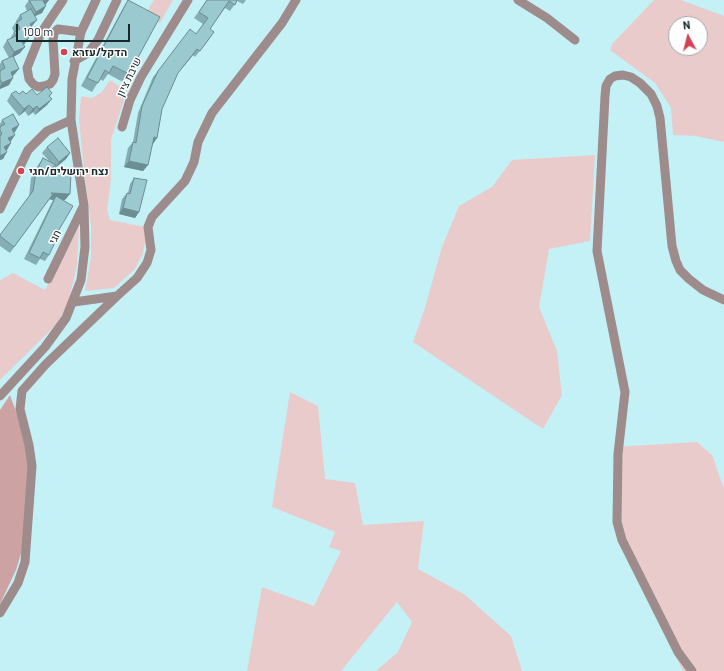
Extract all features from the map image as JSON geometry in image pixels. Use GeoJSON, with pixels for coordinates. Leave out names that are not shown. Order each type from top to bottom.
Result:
{"type":"FeatureCollection","features":[{"type":"Feature","properties":{"kind":"street"},"geometry":{"type":"LineString","coordinates":[[63,0],[41,33],[27,68],[29,79],[33,84],[38,87],[44,86],[50,84],[53,80],[55,74],[54,33],[58,29],[82,32]]}},
{"type":"Feature","properties":{"kind":"street"},"geometry":{"type":"LineString","coordinates":[[0,396],[55,334],[66,318],[74,302],[81,280],[84,257],[84,206],[71,120],[74,61],[82,32],[96,0]]}},
{"type":"Feature","properties":{"kind":"street"},"geometry":{"type":"LineString","coordinates":[[74,61],[88,53],[98,40],[117,0]]}},
{"type":"Feature","properties":{"kind":"street","name":"שיבת ציון"},"geometry":{"type":"LineString","coordinates":[[122,127],[130,100],[141,77],[188,0]]}},
{"type":"Feature","properties":{"kind":"street"},"geometry":{"type":"LineString","coordinates":[[0,613],[18,583],[25,562],[32,466],[29,445],[20,409],[22,391],[46,364],[137,278],[147,263],[151,250],[148,227],[152,217],[185,181],[194,162],[198,142],[212,113],[282,24],[296,0]]}},
{"type":"Feature","properties":{"kind":"street"},"geometry":{"type":"LineString","coordinates":[[518,0],[548,18],[575,40]]}},
{"type":"Feature","properties":{"kind":"street"},"geometry":{"type":"LineString","coordinates":[[692,671],[674,646],[622,540],[617,522],[618,454],[625,392],[597,251],[606,86],[610,79],[616,76],[623,75],[631,77],[640,83],[651,94],[657,106],[660,118],[672,246],[680,270],[703,290],[724,300]]}},
{"type":"Feature","properties":{"kind":"street"},"geometry":{"type":"LineString","coordinates":[[0,209],[28,150],[47,131],[71,120]]}},
{"type":"Feature","properties":{"kind":"street","name":"חגי"},"geometry":{"type":"LineString","coordinates":[[48,279],[84,206]]}},
{"type":"Feature","properties":{"kind":"street"},"geometry":{"type":"LineString","coordinates":[[74,302],[117,296]]}},
{"type":"Feature","properties":{"kind":"shaded area"},"geometry":{"type":"Polygon","coordinates":[[[154,0],[173,0],[160,23],[145,14],[154,0]]]}},
{"type":"Feature","properties":{"kind":"shaded area"},"geometry":{"type":"Polygon","coordinates":[[[654,0],[681,0],[724,16],[724,142],[696,136],[673,135],[671,108],[655,83],[610,50],[613,43],[654,0]]]}},
{"type":"Feature","properties":{"kind":"shaded area"},"geometry":{"type":"Polygon","coordinates":[[[110,80],[127,91],[111,140],[111,179],[107,210],[110,220],[145,227],[146,237],[143,253],[135,269],[114,288],[85,291],[91,257],[91,226],[79,119],[81,96],[92,98],[102,92],[110,80]]]}},
{"type":"Feature","properties":{"kind":"shaded area"},"geometry":{"type":"Polygon","coordinates":[[[595,155],[590,241],[549,249],[539,307],[557,351],[562,395],[543,429],[413,342],[424,311],[442,247],[459,206],[492,187],[512,160],[595,155]]]}},
{"type":"Feature","properties":{"kind":"shaded area"},"geometry":{"type":"Polygon","coordinates":[[[79,227],[77,265],[68,304],[56,325],[0,380],[0,280],[13,273],[45,290],[79,227]]]}},
{"type":"Feature","properties":{"kind":"shaded area"},"geometry":{"type":"Polygon","coordinates":[[[290,392],[318,406],[325,479],[355,483],[363,525],[424,521],[418,569],[464,594],[511,636],[522,671],[376,671],[398,652],[412,622],[397,602],[341,671],[247,671],[262,587],[314,606],[341,551],[329,547],[335,532],[272,507],[290,392]]]}},
{"type":"Feature","properties":{"kind":"shaded area"},"geometry":{"type":"Polygon","coordinates":[[[10,395],[24,434],[29,473],[22,550],[16,570],[0,604],[0,410],[10,395]]]}},
{"type":"Feature","properties":{"kind":"shaded area"},"geometry":{"type":"Polygon","coordinates":[[[697,442],[712,455],[724,489],[724,671],[683,671],[615,531],[615,447],[697,442]]]}},
{"type":"Feature","properties":{"kind":"building"},"geometry":{"type":"Polygon","coordinates":[[[29,0],[46,0],[43,1],[46,6],[36,12],[29,0]]]}},
{"type":"Feature","properties":{"kind":"building"},"geometry":{"type":"Polygon","coordinates":[[[128,0],[160,17],[129,74],[113,66],[109,73],[105,70],[98,83],[87,78],[128,0]]]}},
{"type":"Feature","properties":{"kind":"building"},"geometry":{"type":"Polygon","coordinates":[[[207,0],[237,0],[235,5],[229,1],[210,29],[214,32],[200,51],[197,49],[178,73],[162,109],[157,138],[154,137],[148,165],[129,161],[133,142],[136,143],[142,106],[158,71],[190,29],[196,34],[208,18],[199,12],[207,0]]]}},
{"type":"Feature","properties":{"kind":"building"},"geometry":{"type":"Polygon","coordinates":[[[31,9],[37,20],[30,24],[33,29],[26,33],[29,38],[22,42],[25,47],[14,52],[7,40],[16,36],[14,32],[20,29],[17,22],[22,19],[20,15],[31,9]]]}},
{"type":"Feature","properties":{"kind":"building"},"geometry":{"type":"Polygon","coordinates":[[[13,56],[19,69],[11,72],[13,78],[2,83],[0,79],[0,71],[5,68],[2,61],[13,56]]]}},
{"type":"Feature","properties":{"kind":"building"},"geometry":{"type":"Polygon","coordinates":[[[47,87],[52,93],[49,96],[52,99],[39,109],[37,106],[33,109],[29,105],[24,109],[11,94],[16,91],[19,94],[23,91],[26,94],[32,89],[37,95],[47,87]]]}},
{"type":"Feature","properties":{"kind":"building"},"geometry":{"type":"Polygon","coordinates":[[[13,114],[19,125],[12,129],[15,135],[8,138],[11,143],[4,147],[7,152],[0,156],[0,136],[2,134],[0,127],[5,124],[2,120],[13,114]]]}},
{"type":"Feature","properties":{"kind":"building"},"geometry":{"type":"Polygon","coordinates":[[[58,138],[70,153],[59,162],[47,147],[58,138]]]}},
{"type":"Feature","properties":{"kind":"building"},"geometry":{"type":"Polygon","coordinates":[[[43,158],[56,165],[49,170],[67,171],[71,173],[70,194],[51,193],[53,194],[14,247],[0,235],[33,191],[36,172],[43,158]]]}},
{"type":"Feature","properties":{"kind":"building"},"geometry":{"type":"Polygon","coordinates":[[[134,178],[147,180],[139,212],[123,208],[127,193],[130,194],[134,178]]]}},
{"type":"Feature","properties":{"kind":"building"},"geometry":{"type":"Polygon","coordinates":[[[56,196],[73,206],[57,233],[59,234],[49,255],[43,252],[40,258],[29,253],[56,196]]]}},
{"type":"Feature","properties":{"kind":"place","name":"הדקל/עזרא"},"geometry":{"type":"Point","coordinates":[64,52]}},
{"type":"Feature","properties":{"kind":"place","name":"נצח ירושלים/חגי"},"geometry":{"type":"Point","coordinates":[21,171]}}]}
